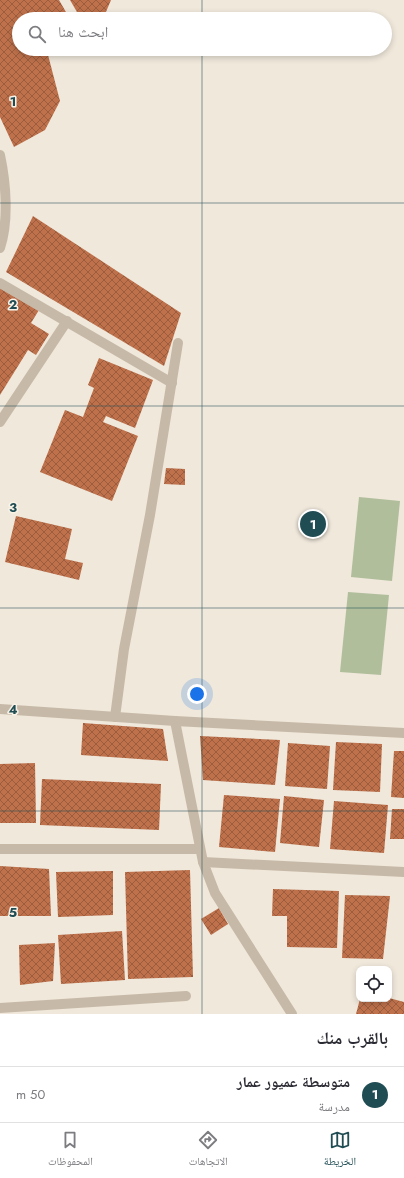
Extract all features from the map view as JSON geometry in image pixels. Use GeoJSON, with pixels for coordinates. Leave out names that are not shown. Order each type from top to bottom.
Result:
{"type":"FeatureCollection","features":[{"type":"Feature","properties":{"kind":"street"},"geometry":{"type":"LineString","coordinates":[[0,155],[5,201],[5,223],[0,248]]}},
{"type":"Feature","properties":{"kind":"street"},"geometry":{"type":"LineString","coordinates":[[0,283],[172,383]]}},
{"type":"Feature","properties":{"kind":"street"},"geometry":{"type":"LineString","coordinates":[[0,422],[67,321]]}},
{"type":"Feature","properties":{"kind":"street"},"geometry":{"type":"LineString","coordinates":[[114,717],[124,649],[150,515],[178,343]]}},
{"type":"Feature","properties":{"kind":"street"},"geometry":{"type":"LineString","coordinates":[[0,709],[175,721],[404,733]]}},
{"type":"Feature","properties":{"kind":"street"},"geometry":{"type":"LineString","coordinates":[[175,721],[203,862],[215,893],[291,1013]]}},
{"type":"Feature","properties":{"kind":"street"},"geometry":{"type":"LineString","coordinates":[[0,849],[200,849]]}},
{"type":"Feature","properties":{"kind":"street"},"geometry":{"type":"LineString","coordinates":[[203,862],[404,872]]}},
{"type":"Feature","properties":{"kind":"street"},"geometry":{"type":"LineString","coordinates":[[0,1008],[186,996]]}},
{"type":"Feature","properties":{"kind":"green space"},"geometry":{"type":"Polygon","coordinates":[[[359,497],[400,501],[392,581],[351,577],[359,497]]]}},
{"type":"Feature","properties":{"kind":"green space"},"geometry":{"type":"Polygon","coordinates":[[[348,592],[389,595],[381,675],[340,672],[348,592]]]}},
{"type":"Feature","properties":{"kind":"building"},"geometry":{"type":"Polygon","coordinates":[[[0,0],[59,0],[66,12],[12,12],[12,56],[48,56],[60,101],[45,130],[14,147],[0,117],[0,0]]]}},
{"type":"Feature","properties":{"kind":"building"},"geometry":{"type":"Polygon","coordinates":[[[70,0],[111,0],[106,12],[77,12],[70,0]]]}},
{"type":"Feature","properties":{"kind":"building"},"geometry":{"type":"Polygon","coordinates":[[[33,216],[181,313],[164,366],[6,272],[33,216]]]}},
{"type":"Feature","properties":{"kind":"building"},"geometry":{"type":"Polygon","coordinates":[[[0,286],[39,310],[31,323],[49,334],[36,355],[28,350],[0,395],[0,286]]]}},
{"type":"Feature","properties":{"kind":"building"},"geometry":{"type":"Polygon","coordinates":[[[99,358],[153,380],[135,428],[106,416],[103,422],[138,436],[112,501],[40,472],[65,410],[83,417],[94,388],[88,385],[99,358]]]}},
{"type":"Feature","properties":{"kind":"building"},"geometry":{"type":"Polygon","coordinates":[[[166,468],[185,469],[185,485],[164,484],[166,468]]]}},
{"type":"Feature","properties":{"kind":"building"},"geometry":{"type":"Polygon","coordinates":[[[16,516],[72,529],[65,559],[83,563],[79,580],[5,562],[16,516]]]}},
{"type":"Feature","properties":{"kind":"building"},"geometry":{"type":"Polygon","coordinates":[[[83,723],[163,729],[168,761],[81,755],[83,723]]]}},
{"type":"Feature","properties":{"kind":"building"},"geometry":{"type":"Polygon","coordinates":[[[200,736],[280,740],[275,785],[203,780],[200,736]]]}},
{"type":"Feature","properties":{"kind":"building"},"geometry":{"type":"Polygon","coordinates":[[[336,742],[382,744],[380,792],[333,790],[336,742]]]}},
{"type":"Feature","properties":{"kind":"building"},"geometry":{"type":"Polygon","coordinates":[[[288,743],[330,746],[327,789],[285,786],[288,743]]]}},
{"type":"Feature","properties":{"kind":"building"},"geometry":{"type":"Polygon","coordinates":[[[394,751],[404,751],[404,798],[391,797],[394,751]]]}},
{"type":"Feature","properties":{"kind":"building"},"geometry":{"type":"Polygon","coordinates":[[[35,763],[36,823],[0,823],[0,764],[35,763]]]}},
{"type":"Feature","properties":{"kind":"building"},"geometry":{"type":"Polygon","coordinates":[[[42,779],[161,784],[159,830],[40,825],[42,779]]]}},
{"type":"Feature","properties":{"kind":"building"},"geometry":{"type":"Polygon","coordinates":[[[224,795],[280,799],[275,852],[219,847],[224,795]]]}},
{"type":"Feature","properties":{"kind":"building"},"geometry":{"type":"Polygon","coordinates":[[[284,796],[324,800],[319,847],[280,843],[284,796]]]}},
{"type":"Feature","properties":{"kind":"building"},"geometry":{"type":"Polygon","coordinates":[[[334,801],[388,805],[384,853],[330,849],[334,801]]]}},
{"type":"Feature","properties":{"kind":"building"},"geometry":{"type":"Polygon","coordinates":[[[392,809],[404,809],[404,839],[390,839],[392,809]]]}},
{"type":"Feature","properties":{"kind":"building"},"geometry":{"type":"Polygon","coordinates":[[[0,866],[49,869],[51,916],[0,916],[0,866]]]}},
{"type":"Feature","properties":{"kind":"building"},"geometry":{"type":"Polygon","coordinates":[[[190,870],[193,977],[128,979],[125,872],[190,870]]]}},
{"type":"Feature","properties":{"kind":"building"},"geometry":{"type":"Polygon","coordinates":[[[113,871],[113,915],[58,917],[56,872],[113,871]]]}},
{"type":"Feature","properties":{"kind":"building"},"geometry":{"type":"Polygon","coordinates":[[[273,889],[339,891],[337,948],[287,947],[287,916],[272,916],[273,889]]]}},
{"type":"Feature","properties":{"kind":"building"},"geometry":{"type":"Polygon","coordinates":[[[345,895],[390,896],[383,959],[342,958],[345,895]]]}},
{"type":"Feature","properties":{"kind":"building"},"geometry":{"type":"Polygon","coordinates":[[[219,908],[228,924],[211,935],[201,919],[219,908]]]}},
{"type":"Feature","properties":{"kind":"building"},"geometry":{"type":"Polygon","coordinates":[[[122,931],[125,980],[61,984],[58,935],[122,931]]]}},
{"type":"Feature","properties":{"kind":"building"},"geometry":{"type":"Polygon","coordinates":[[[55,943],[53,981],[20,985],[19,945],[55,943]]]}},
{"type":"Feature","properties":{"kind":"building"},"geometry":{"type":"Polygon","coordinates":[[[392,999],[404,1002],[404,1014],[356,1014],[359,1002],[392,1002],[392,999]]]}},
{"type":"Feature","properties":{"kind":"place","name":"متوسطة عميور عمار"},"geometry":{"type":"Point","coordinates":[313,524]}}]}
